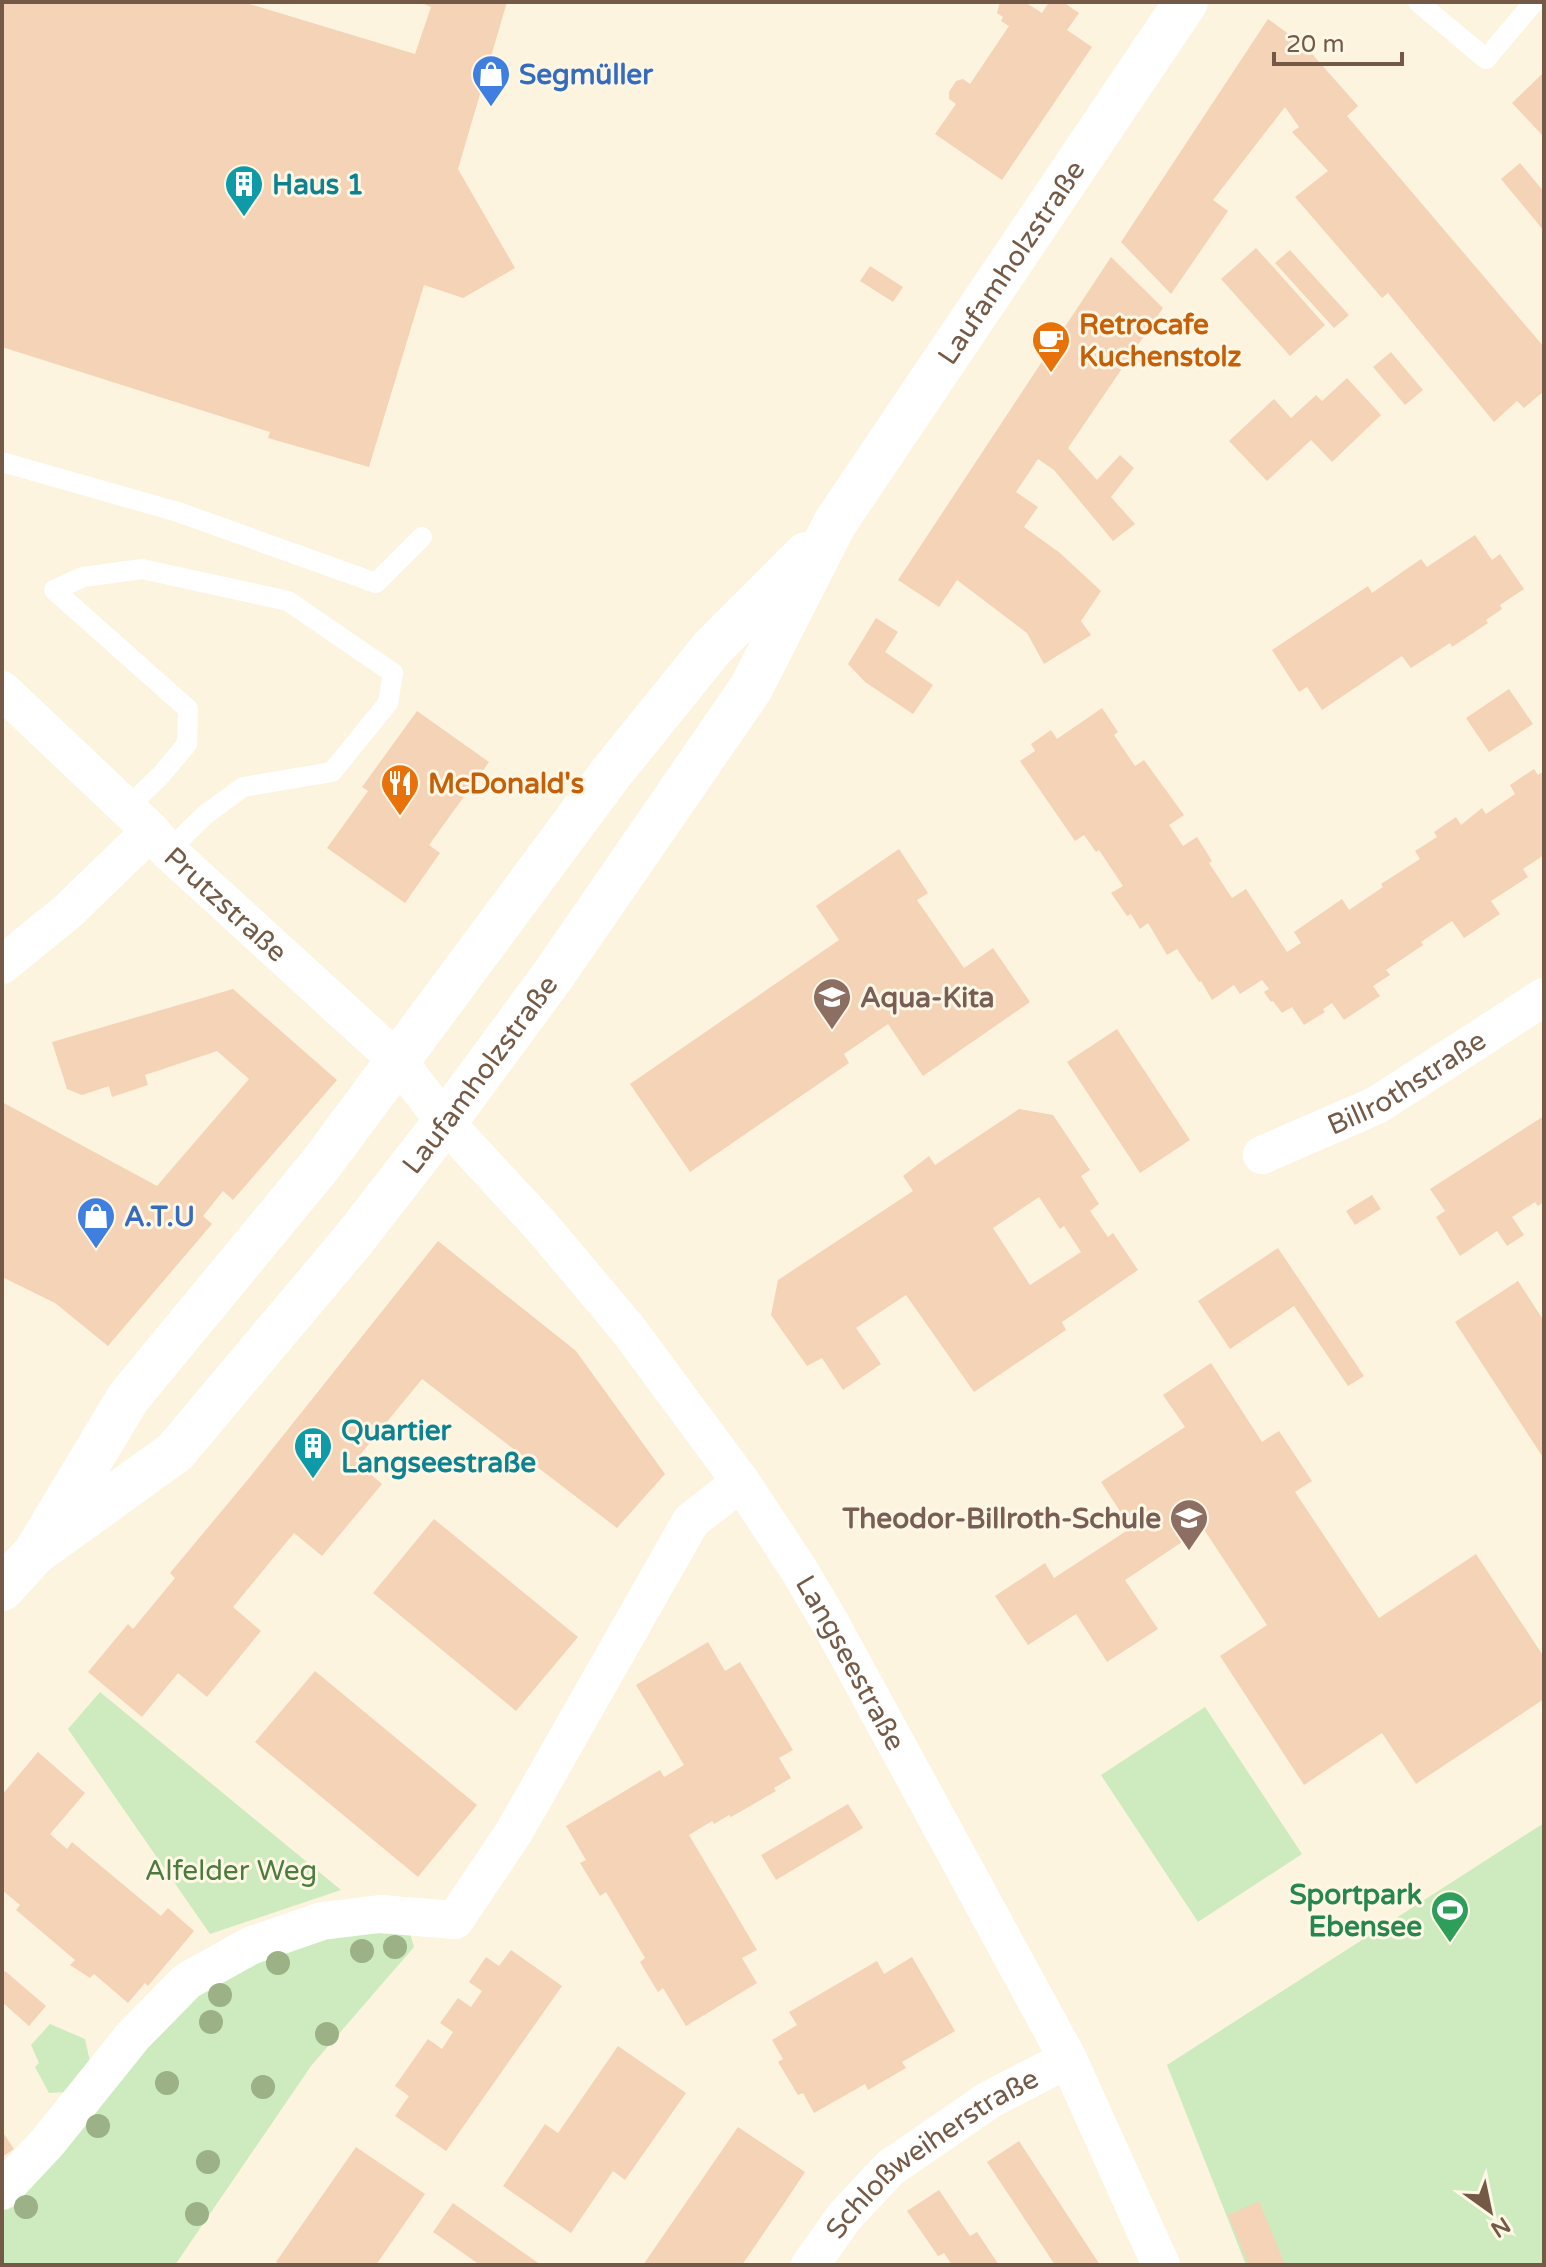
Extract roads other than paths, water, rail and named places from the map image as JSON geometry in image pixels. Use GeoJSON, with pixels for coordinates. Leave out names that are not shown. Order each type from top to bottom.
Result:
{"type":"FeatureCollection","features":[{"type":"Feature","properties":{"kind":"main road","name":"Laufamholzstraße"},"geometry":{"type":"LineString","coordinates":[[35,1553],[175,1452],[354,1239],[445,1122],[554,974],[751,688],[835,523],[1186,2]]}},
{"type":"Feature","properties":{"kind":"main road","name":"Laufamholzstraße"},"geometry":{"type":"LineString","coordinates":[[2,1589],[35,1553],[128,1398],[321,1164],[611,773],[712,648],[835,523]]}},
{"type":"Feature","properties":{"kind":"street","name":"Prutzstraße"},"geometry":{"type":"LineString","coordinates":[[2,690],[398,1061],[445,1122]]}},
{"type":"Feature","properties":{"kind":"street"},"geometry":{"type":"LineString","coordinates":[[2,965],[67,912],[148,830]]}},
{"type":"Feature","properties":{"kind":"street","name":"Billrothstraße"},"geometry":{"type":"LineString","coordinates":[[1262,1155],[1377,1105],[1544,997]]}},
{"type":"Feature","properties":{"kind":"street","name":"Langseestraße"},"geometry":{"type":"LineString","coordinates":[[445,1122],[510,1190],[598,1293],[741,1482],[799,1570],[1068,2059],[1161,2265]]}},
{"type":"Feature","properties":{"kind":"street"},"geometry":{"type":"LineString","coordinates":[[2,2191],[47,2143],[133,2036],[187,1981],[250,1946],[322,1921],[380,1914],[455,1920],[514,1832],[691,1521],[741,1482]]}},
{"type":"Feature","properties":{"kind":"street","name":"Schloßweiherstraße"},"geometry":{"type":"LineString","coordinates":[[810,2265],[845,2216],[890,2168],[989,2100],[1068,2059]]}},
{"type":"Feature","properties":{"kind":"lane"},"geometry":{"type":"LineString","coordinates":[[1418,2],[1486,59],[1534,2]]}},
{"type":"Feature","properties":{"kind":"lane"},"geometry":{"type":"LineString","coordinates":[[2,462],[178,512],[376,583],[422,537]]}},
{"type":"Feature","properties":{"kind":"lane"},"geometry":{"type":"LineString","coordinates":[[142,569],[288,601],[393,673],[388,703],[332,772],[243,787],[205,815],[148,830],[161,775],[187,744],[188,709],[54,590],[83,577],[142,569]]}},
{"type":"Feature","properties":{"kind":"place","name":"Segmüller"},"geometry":{"type":"Point","coordinates":[491,108]}},
{"type":"Feature","properties":{"kind":"place","name":"Haus 1"},"geometry":{"type":"Point","coordinates":[244,218]}},
{"type":"Feature","properties":{"kind":"place","name":"Retrocafe Kuchenstolz"},"geometry":{"type":"Point","coordinates":[1051,374]}},
{"type":"Feature","properties":{"kind":"place","name":"McDonald's"},"geometry":{"type":"Point","coordinates":[400,817]}},
{"type":"Feature","properties":{"kind":"place","name":"Aqua-Kita"},"geometry":{"type":"Point","coordinates":[832,1031]}},
{"type":"Feature","properties":{"kind":"place","name":"A.T.U"},"geometry":{"type":"Point","coordinates":[96,1250]}},
{"type":"Feature","properties":{"kind":"place","name":"Quartier Langseestraße"},"geometry":{"type":"Point","coordinates":[313,1480]}},
{"type":"Feature","properties":{"kind":"place","name":"Theodor-Billroth-Schule"},"geometry":{"type":"Point","coordinates":[1189,1552]}},
{"type":"Feature","properties":{"kind":"place","name":"Sportpark Ebensee"},"geometry":{"type":"Point","coordinates":[1450,1944]}},
{"type":"Feature","properties":{"kind":"park label","name":"Alfelder Weg"},"geometry":{"type":"Point","coordinates":[231,1870]}}]}
